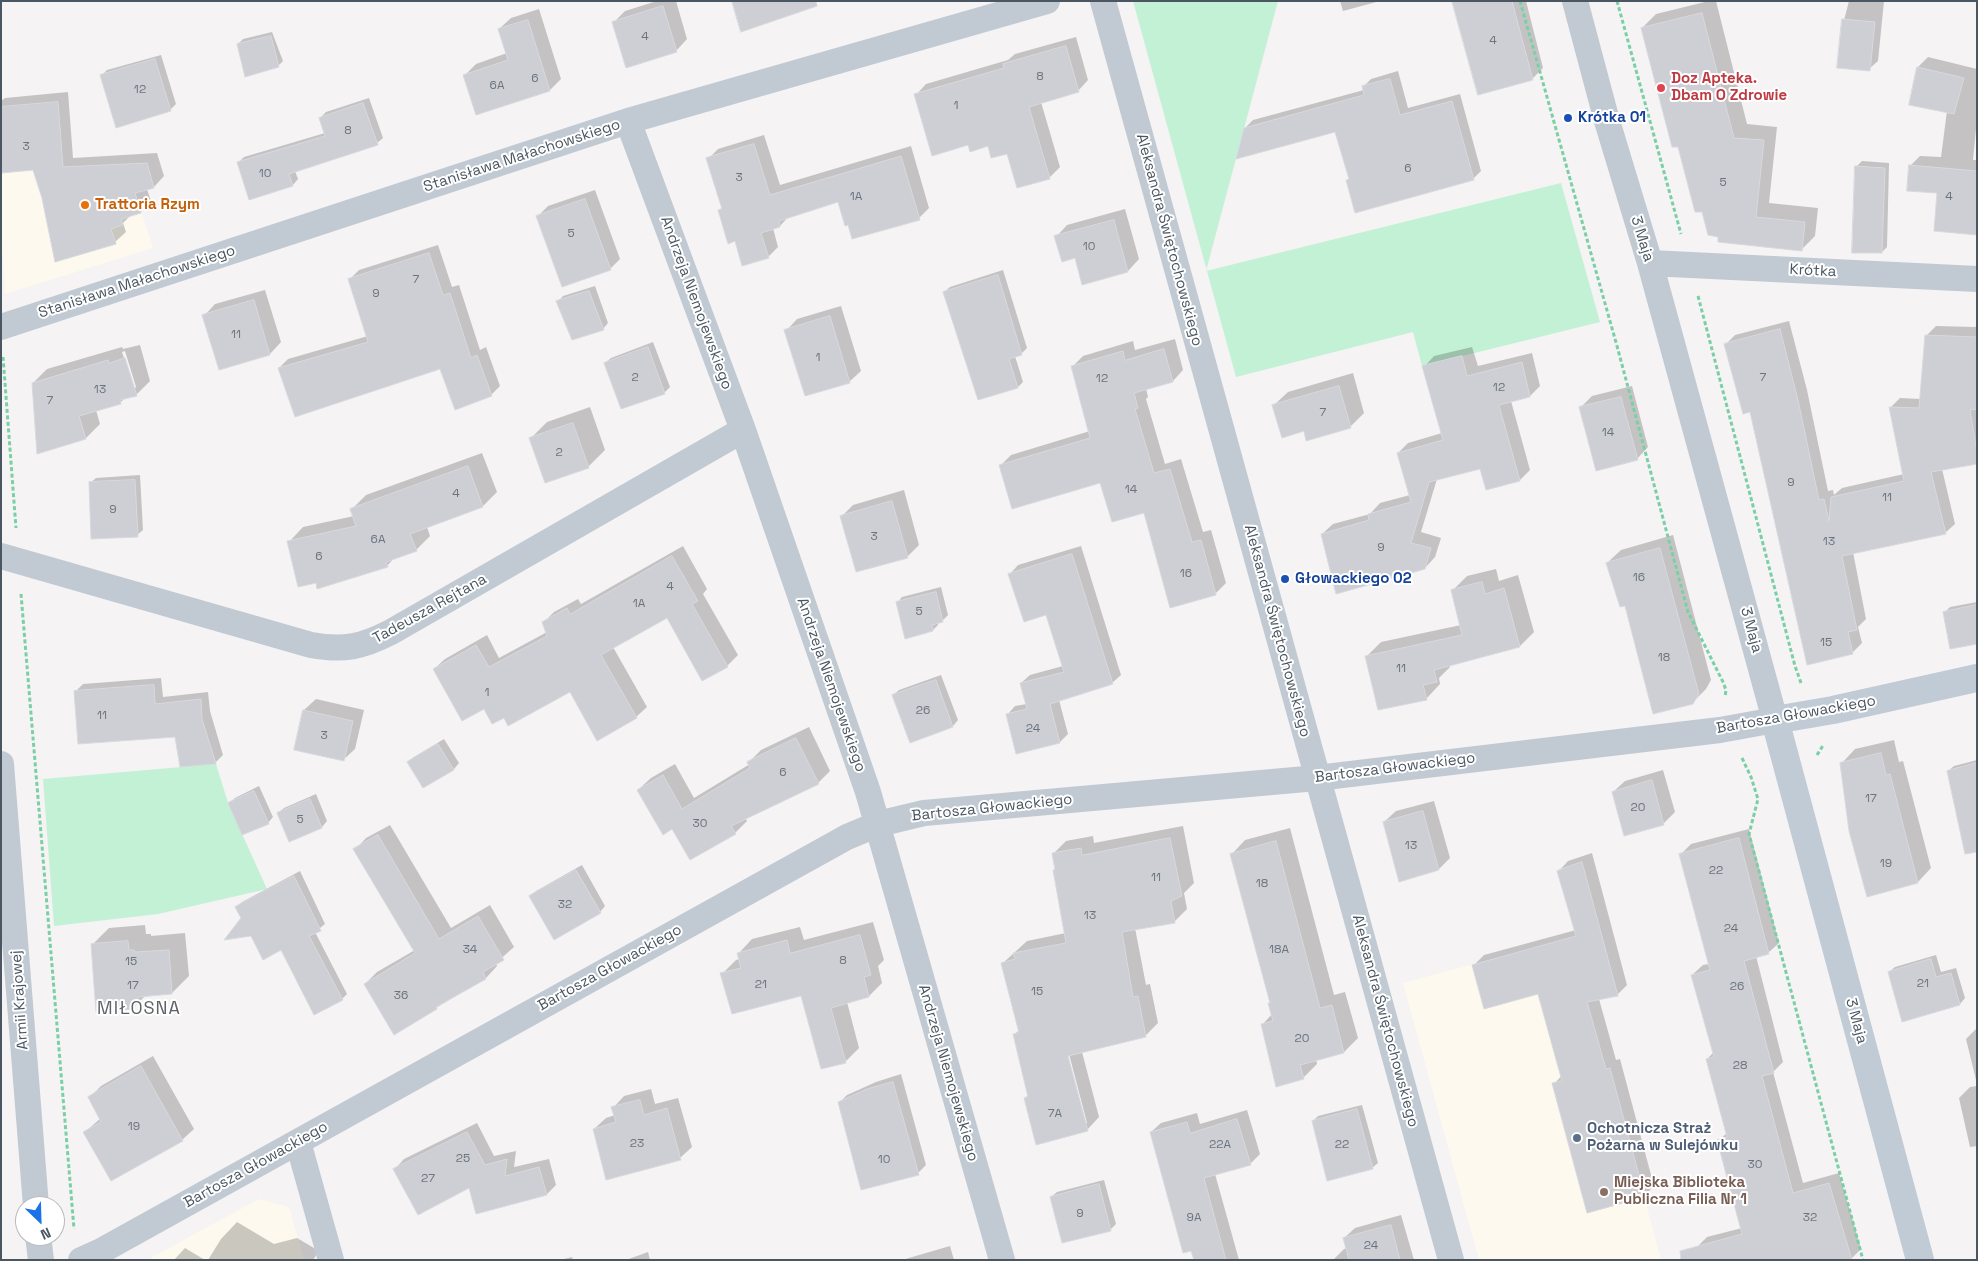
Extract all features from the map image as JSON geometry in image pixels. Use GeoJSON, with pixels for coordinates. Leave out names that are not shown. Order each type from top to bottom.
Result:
{"type":"FeatureCollection","features":[{"type":"Feature","properties":{"kind":"street","name":"Stanisława Małachowskiego"},"geometry":{"type":"LineString","coordinates":[[2,326],[628,121],[1047,1]]}},
{"type":"Feature","properties":{"kind":"street","name":"Aleksandra Świętochowskiego"},"geometry":{"type":"LineString","coordinates":[[1103,1],[1451,1260]]}},
{"type":"Feature","properties":{"kind":"street","name":"3 Maja"},"geometry":{"type":"LineString","coordinates":[[1575,1],[1607,121],[1650,263],[1920,1260]]}},
{"type":"Feature","properties":{"kind":"street","name":"Andrzeja Niemojewskiego"},"geometry":{"type":"LineString","coordinates":[[628,121],[744,430],[878,824],[1002,1260]]}},
{"type":"Feature","properties":{"kind":"street","name":"Krótka"},"geometry":{"type":"LineString","coordinates":[[1650,263],[1977,279]]}},
{"type":"Feature","properties":{"kind":"street","name":"Tadeusza Rejtana"},"geometry":{"type":"LineString","coordinates":[[10,559],[311,645],[327,648],[358,646],[371,643],[391,632],[744,430]]}},
{"type":"Feature","properties":{"kind":"street","name":"Bartosza Głowackiego"},"geometry":{"type":"LineString","coordinates":[[81,1260],[298,1142],[847,837],[878,824],[924,813],[1317,778],[1720,730],[1833,710],[1977,678]]}},
{"type":"Feature","properties":{"kind":"street","name":"Armii Krajowej"},"geometry":{"type":"LineString","coordinates":[[1,764],[35,1196]]}},
{"type":"Feature","properties":{"kind":"street"},"geometry":{"type":"LineString","coordinates":[[298,1142],[330,1260]]}},
{"type":"Feature","properties":{"kind":"street"},"geometry":{"type":"LineString","coordinates":[[39,1246],[41,1260]]}},
{"type":"Feature","properties":{"kind":"path"},"geometry":{"type":"LineString","coordinates":[[1520,1],[1617,346],[1688,612],[1723,682]]}},
{"type":"Feature","properties":{"kind":"path"},"geometry":{"type":"LineString","coordinates":[[1616,1],[1719,373],[1795,666],[1800,682],[1804,687]]}},
{"type":"Feature","properties":{"kind":"path"},"geometry":{"type":"LineString","coordinates":[[2,326],[10,559],[74,1229]]}},
{"type":"Feature","properties":{"kind":"path"},"geometry":{"type":"LineString","coordinates":[[1818,762],[1817,756],[1826,741]]}},
{"type":"Feature","properties":{"kind":"path"},"geometry":{"type":"LineString","coordinates":[[1758,799],[1749,834],[1863,1260]]}},
{"type":"Feature","properties":{"kind":"shaded area"},"geometry":{"type":"Polygon","coordinates":[[[126,164],[153,248],[5,294],[1,225],[1,173],[126,164]]]}},
{"type":"Feature","properties":{"kind":"shaded area"},"geometry":{"type":"Polygon","coordinates":[[[1571,938],[1606,1069],[1610,1068],[1661,1260],[1479,1260],[1403,983],[1571,938]]]}},
{"type":"Feature","properties":{"kind":"shaded area"},"geometry":{"type":"Polygon","coordinates":[[[259,1199],[289,1207],[304,1260],[147,1260],[259,1199]]]}},
{"type":"Feature","properties":{"kind":"green space"},"geometry":{"type":"Polygon","coordinates":[[[1133,1],[1278,1],[1206,269],[1133,1]]]}},
{"type":"Feature","properties":{"kind":"green space"},"geometry":{"type":"Polygon","coordinates":[[[1561,183],[1600,322],[1422,366],[1413,332],[1236,377],[1207,271],[1561,183]]]}},
{"type":"Feature","properties":{"kind":"green space"},"geometry":{"type":"Polygon","coordinates":[[[216,764],[228,803],[267,889],[158,914],[54,926],[43,779],[216,764]]]}},
{"type":"Feature","properties":{"kind":"building"},"geometry":{"type":"Polygon","coordinates":[[[732,1],[816,1],[817,6],[741,32],[732,1]]]}},
{"type":"Feature","properties":{"kind":"building"},"geometry":{"type":"Polygon","coordinates":[[[1452,1],[1512,1],[1533,80],[1478,95],[1452,1]]]}},
{"type":"Feature","properties":{"kind":"building"},"geometry":{"type":"Polygon","coordinates":[[[663,6],[677,52],[626,68],[612,22],[663,6]]]}},
{"type":"Feature","properties":{"kind":"building"},"geometry":{"type":"Polygon","coordinates":[[[1702,13],[1734,138],[1764,140],[1756,217],[1805,222],[1802,251],[1718,242],[1718,237],[1708,235],[1702,212],[1695,212],[1678,147],[1672,147],[1641,28],[1702,13]]]}},
{"type":"Feature","properties":{"kind":"building"},"geometry":{"type":"Polygon","coordinates":[[[1842,19],[1875,22],[1870,71],[1837,68],[1842,19]]]}},
{"type":"Feature","properties":{"kind":"building"},"geometry":{"type":"Polygon","coordinates":[[[528,20],[550,91],[476,115],[463,75],[508,60],[498,29],[528,20]]]}},
{"type":"Feature","properties":{"kind":"building"},"geometry":{"type":"Polygon","coordinates":[[[271,36],[279,67],[245,77],[237,44],[271,36]]]}},
{"type":"Feature","properties":{"kind":"building"},"geometry":{"type":"Polygon","coordinates":[[[1066,46],[1079,92],[1029,107],[1050,179],[1017,188],[1007,154],[991,158],[988,146],[970,152],[968,145],[932,156],[914,94],[1004,68],[1003,64],[1066,46]]]}},
{"type":"Feature","properties":{"kind":"building"},"geometry":{"type":"Polygon","coordinates":[[[155,59],[171,111],[116,128],[100,75],[155,59]]]}},
{"type":"Feature","properties":{"kind":"building"},"geometry":{"type":"Polygon","coordinates":[[[1917,67],[1964,78],[1954,114],[1909,105],[1917,67]]]}},
{"type":"Feature","properties":{"kind":"building"},"geometry":{"type":"Polygon","coordinates":[[[1390,79],[1400,115],[1452,101],[1474,180],[1355,213],[1346,180],[1349,179],[1335,132],[1236,159],[1244,128],[1364,95],[1362,86],[1390,79]]]}},
{"type":"Feature","properties":{"kind":"building"},"geometry":{"type":"Polygon","coordinates":[[[58,102],[63,167],[147,163],[154,188],[135,193],[141,213],[121,219],[123,225],[111,229],[116,244],[55,262],[42,198],[33,170],[1,173],[1,107],[58,102]]]}},
{"type":"Feature","properties":{"kind":"building"},"geometry":{"type":"Polygon","coordinates":[[[363,103],[378,145],[289,174],[293,186],[249,200],[237,162],[325,136],[319,118],[363,103]]]}},
{"type":"Feature","properties":{"kind":"building"},"geometry":{"type":"Polygon","coordinates":[[[754,144],[770,195],[901,156],[920,220],[852,239],[848,225],[845,226],[838,202],[779,221],[780,227],[761,233],[769,258],[742,266],[735,241],[728,244],[718,210],[722,209],[706,158],[754,144]]]}},
{"type":"Feature","properties":{"kind":"building"},"geometry":{"type":"Polygon","coordinates":[[[1909,165],[1977,171],[1977,235],[1934,231],[1937,193],[1907,191],[1909,165]]]}},
{"type":"Feature","properties":{"kind":"building"},"geometry":{"type":"Polygon","coordinates":[[[1855,166],[1885,168],[1882,253],[1852,253],[1855,166]]]}},
{"type":"Feature","properties":{"kind":"building"},"geometry":{"type":"Polygon","coordinates":[[[585,199],[611,270],[562,287],[536,216],[585,199]]]}},
{"type":"Feature","properties":{"kind":"building"},"geometry":{"type":"Polygon","coordinates":[[[1114,220],[1128,272],[1082,285],[1075,258],[1062,262],[1054,236],[1114,220]]]}},
{"type":"Feature","properties":{"kind":"building"},"geometry":{"type":"Polygon","coordinates":[[[429,253],[443,295],[450,293],[471,358],[477,355],[492,396],[455,410],[440,369],[295,417],[278,368],[368,342],[348,279],[429,253]]]}},
{"type":"Feature","properties":{"kind":"building"},"geometry":{"type":"Polygon","coordinates":[[[998,275],[1022,355],[1009,359],[1018,388],[978,400],[943,292],[998,275]]]}},
{"type":"Feature","properties":{"kind":"building"},"geometry":{"type":"Polygon","coordinates":[[[589,291],[604,330],[572,340],[556,301],[589,291]]]}},
{"type":"Feature","properties":{"kind":"building"},"geometry":{"type":"Polygon","coordinates":[[[254,300],[270,355],[219,370],[202,315],[254,300]]]}},
{"type":"Feature","properties":{"kind":"building"},"geometry":{"type":"Polygon","coordinates":[[[830,316],[850,383],[805,396],[784,330],[830,316]]]}},
{"type":"Feature","properties":{"kind":"building"},"geometry":{"type":"Polygon","coordinates":[[[1780,329],[1798,400],[1819,500],[1824,499],[1829,521],[1831,497],[1904,481],[1889,407],[1919,408],[1925,335],[1977,337],[1977,409],[1970,410],[1977,452],[1977,464],[1931,472],[1946,534],[1842,556],[1857,630],[1848,632],[1853,654],[1807,665],[1750,412],[1743,414],[1724,344],[1780,329]]]}},
{"type":"Feature","properties":{"kind":"building"},"geometry":{"type":"Polygon","coordinates":[[[648,347],[665,394],[621,409],[604,363],[648,347]]]}},
{"type":"Feature","properties":{"kind":"building"},"geometry":{"type":"Polygon","coordinates":[[[1164,349],[1173,382],[1134,393],[1138,408],[1135,409],[1154,473],[1170,469],[1192,542],[1201,540],[1216,595],[1170,608],[1144,513],[1112,522],[1100,483],[1012,509],[999,465],[1090,438],[1071,366],[1123,351],[1125,360],[1164,349]]]}},
{"type":"Feature","properties":{"kind":"building"},"geometry":{"type":"Polygon","coordinates":[[[1462,356],[1467,376],[1522,362],[1530,397],[1499,405],[1520,481],[1486,490],[1480,469],[1429,482],[1411,543],[1431,548],[1425,569],[1336,594],[1321,534],[1369,520],[1368,514],[1411,502],[1397,453],[1443,440],[1422,366],[1462,356]]]}},
{"type":"Feature","properties":{"kind":"building"},"geometry":{"type":"Polygon","coordinates":[[[125,358],[137,396],[120,400],[121,404],[79,416],[86,439],[37,454],[32,383],[108,360],[109,363],[125,358]]]}},
{"type":"Feature","properties":{"kind":"building"},"geometry":{"type":"Polygon","coordinates":[[[1339,386],[1351,428],[1306,441],[1304,431],[1282,438],[1272,405],[1339,386]]]}},
{"type":"Feature","properties":{"kind":"building"},"geometry":{"type":"Polygon","coordinates":[[[1621,397],[1638,460],[1596,471],[1579,407],[1621,397]]]}},
{"type":"Feature","properties":{"kind":"building"},"geometry":{"type":"Polygon","coordinates":[[[573,423],[589,468],[545,483],[529,438],[573,423]]]}},
{"type":"Feature","properties":{"kind":"building"},"geometry":{"type":"Polygon","coordinates":[[[468,466],[483,507],[410,534],[417,551],[386,562],[388,567],[317,589],[316,583],[298,587],[287,541],[356,526],[350,509],[468,466]]]}},
{"type":"Feature","properties":{"kind":"building"},"geometry":{"type":"Polygon","coordinates":[[[135,480],[138,537],[91,539],[89,482],[135,480]]]}},
{"type":"Feature","properties":{"kind":"building"},"geometry":{"type":"Polygon","coordinates":[[[892,501],[908,558],[856,572],[840,516],[892,501]]]}},
{"type":"Feature","properties":{"kind":"building"},"geometry":{"type":"Polygon","coordinates":[[[1660,548],[1699,694],[1693,704],[1653,714],[1625,606],[1620,607],[1606,563],[1660,548]]]}},
{"type":"Feature","properties":{"kind":"building"},"geometry":{"type":"Polygon","coordinates":[[[1072,554],[1113,684],[1050,704],[1060,743],[1016,754],[1006,714],[1027,709],[1020,683],[1064,672],[1046,615],[1024,622],[1008,574],[1072,554]]]}},
{"type":"Feature","properties":{"kind":"building"},"geometry":{"type":"Polygon","coordinates":[[[672,556],[698,601],[692,604],[728,667],[702,681],[667,618],[601,655],[637,718],[597,741],[570,692],[508,726],[504,718],[492,724],[484,709],[462,721],[433,669],[476,645],[489,667],[547,636],[542,622],[567,608],[570,614],[672,556]]]}},
{"type":"Feature","properties":{"kind":"building"},"geometry":{"type":"Polygon","coordinates":[[[1482,582],[1485,594],[1504,588],[1520,647],[1434,670],[1437,682],[1423,685],[1427,700],[1378,710],[1365,656],[1462,635],[1451,590],[1482,582]]]}},
{"type":"Feature","properties":{"kind":"building"},"geometry":{"type":"Polygon","coordinates":[[[936,592],[943,622],[932,625],[933,631],[905,639],[896,602],[936,592]]]}},
{"type":"Feature","properties":{"kind":"building"},"geometry":{"type":"Polygon","coordinates":[[[1977,605],[1977,644],[1950,649],[1943,612],[1977,605]]]}},
{"type":"Feature","properties":{"kind":"building"},"geometry":{"type":"Polygon","coordinates":[[[936,680],[953,727],[910,743],[892,695],[936,680]]]}},
{"type":"Feature","properties":{"kind":"building"},"geometry":{"type":"Polygon","coordinates":[[[154,685],[155,704],[201,699],[202,719],[216,764],[180,767],[175,737],[78,744],[74,691],[154,685]]]}},
{"type":"Feature","properties":{"kind":"building"},"geometry":{"type":"Polygon","coordinates":[[[303,710],[353,721],[344,761],[294,750],[303,710]]]}},
{"type":"Feature","properties":{"kind":"building"},"geometry":{"type":"Polygon","coordinates":[[[796,738],[819,784],[731,826],[736,834],[690,860],[672,829],[663,835],[637,790],[663,775],[682,809],[750,768],[747,762],[796,738]]]}},
{"type":"Feature","properties":{"kind":"building"},"geometry":{"type":"Polygon","coordinates":[[[438,744],[454,770],[423,788],[407,762],[438,744]]]}},
{"type":"Feature","properties":{"kind":"building"},"geometry":{"type":"Polygon","coordinates":[[[1881,753],[1886,775],[1890,774],[1918,883],[1867,897],[1849,831],[1840,763],[1881,753]]]}},
{"type":"Feature","properties":{"kind":"building"},"geometry":{"type":"Polygon","coordinates":[[[1977,763],[1977,852],[1965,854],[1947,771],[1977,763]]]}},
{"type":"Feature","properties":{"kind":"building"},"geometry":{"type":"Polygon","coordinates":[[[1652,780],[1664,825],[1624,836],[1612,792],[1652,780]]]}},
{"type":"Feature","properties":{"kind":"building"},"geometry":{"type":"Polygon","coordinates":[[[254,791],[269,824],[242,835],[228,803],[254,791]]]}},
{"type":"Feature","properties":{"kind":"building"},"geometry":{"type":"Polygon","coordinates":[[[310,799],[322,828],[289,842],[277,813],[310,799]]]}},
{"type":"Feature","properties":{"kind":"building"},"geometry":{"type":"Polygon","coordinates":[[[1423,811],[1439,870],[1399,882],[1383,822],[1423,811]]]}},
{"type":"Feature","properties":{"kind":"building"},"geometry":{"type":"Polygon","coordinates":[[[378,835],[439,939],[478,916],[504,960],[483,972],[486,979],[436,1007],[437,1009],[394,1035],[364,984],[415,953],[353,849],[378,835]]]}},
{"type":"Feature","properties":{"kind":"building"},"geometry":{"type":"Polygon","coordinates":[[[1170,838],[1182,896],[1171,901],[1175,923],[1122,932],[1133,997],[1138,996],[1146,1037],[1068,1056],[1088,1131],[1036,1145],[1024,1098],[1028,1097],[1013,1034],[1019,1033],[1001,963],[1015,959],[1013,953],[1066,943],[1053,870],[1055,870],[1052,853],[1081,848],[1082,855],[1170,838]]]}},
{"type":"Feature","properties":{"kind":"building"},"geometry":{"type":"Polygon","coordinates":[[[1739,838],[1769,954],[1744,961],[1774,1073],[1762,1076],[1793,1193],[1829,1183],[1852,1260],[1681,1260],[1680,1251],[1742,1234],[1717,1140],[1727,1137],[1706,1059],[1714,1057],[1691,975],[1710,970],[1679,854],[1739,838]]]}},
{"type":"Feature","properties":{"kind":"building"},"geometry":{"type":"Polygon","coordinates":[[[1276,841],[1320,1008],[1332,1005],[1344,1053],[1300,1065],[1304,1079],[1276,1087],[1261,1024],[1273,1021],[1268,1003],[1270,1003],[1230,854],[1276,841]]]}},
{"type":"Feature","properties":{"kind":"building"},"geometry":{"type":"Polygon","coordinates":[[[1582,862],[1618,996],[1587,1002],[1606,1069],[1610,1068],[1645,1197],[1587,1213],[1552,1083],[1562,1081],[1538,994],[1484,1009],[1472,965],[1576,936],[1557,871],[1582,862]]]}},
{"type":"Feature","properties":{"kind":"building"},"geometry":{"type":"Polygon","coordinates":[[[576,870],[601,913],[554,940],[529,896],[576,870]]]}},
{"type":"Feature","properties":{"kind":"building"},"geometry":{"type":"Polygon","coordinates":[[[294,876],[321,931],[309,936],[343,1000],[314,1015],[281,950],[263,960],[251,936],[224,940],[241,918],[235,907],[294,876]]]}},
{"type":"Feature","properties":{"kind":"building"},"geometry":{"type":"Polygon","coordinates":[[[860,935],[871,975],[864,977],[869,997],[831,1008],[846,1063],[821,1069],[801,996],[732,1014],[720,973],[741,968],[737,953],[787,940],[790,953],[860,935]]]}},
{"type":"Feature","properties":{"kind":"building"},"geometry":{"type":"Polygon","coordinates":[[[128,941],[129,950],[134,950],[135,952],[169,950],[172,994],[138,997],[138,999],[133,1000],[133,1009],[96,1012],[91,944],[128,941]]]}},
{"type":"Feature","properties":{"kind":"building"},"geometry":{"type":"Polygon","coordinates":[[[1931,959],[1936,977],[1951,973],[1960,1005],[1902,1022],[1888,972],[1931,959]]]}},
{"type":"Feature","properties":{"kind":"building"},"geometry":{"type":"Polygon","coordinates":[[[141,1066],[183,1141],[111,1181],[83,1132],[101,1122],[88,1097],[141,1066]]]}},
{"type":"Feature","properties":{"kind":"building"},"geometry":{"type":"Polygon","coordinates":[[[893,1082],[919,1175],[861,1190],[838,1102],[867,1089],[893,1082]]]}},
{"type":"Feature","properties":{"kind":"building"},"geometry":{"type":"Polygon","coordinates":[[[640,1100],[644,1115],[667,1108],[681,1160],[606,1180],[593,1129],[616,1122],[611,1107],[640,1100]]]}},
{"type":"Feature","properties":{"kind":"building"},"geometry":{"type":"Polygon","coordinates":[[[1357,1109],[1373,1169],[1327,1181],[1312,1121],[1357,1109]]]}},
{"type":"Feature","properties":{"kind":"building"},"geometry":{"type":"Polygon","coordinates":[[[1237,1119],[1251,1165],[1204,1178],[1226,1260],[1194,1260],[1191,1251],[1183,1253],[1150,1132],[1187,1122],[1190,1133],[1237,1119]]]}},
{"type":"Feature","properties":{"kind":"building"},"geometry":{"type":"Polygon","coordinates":[[[467,1132],[485,1165],[507,1159],[505,1176],[539,1167],[547,1195],[476,1214],[469,1188],[418,1215],[393,1169],[467,1132]]]}},
{"type":"Feature","properties":{"kind":"building"},"geometry":{"type":"Polygon","coordinates":[[[1099,1184],[1111,1231],[1062,1243],[1050,1197],[1099,1184]]]}},
{"type":"Feature","properties":{"kind":"building"},"geometry":{"type":"Polygon","coordinates":[[[1391,1225],[1400,1260],[1349,1260],[1343,1238],[1391,1225]]]}},
{"type":"Feature","properties":{"kind":"place","name":"Doz Apteka. Dbam O Zdrowie"},"geometry":{"type":"Point","coordinates":[1661,88]}},
{"type":"Feature","properties":{"kind":"place","name":"Krótka 01"},"geometry":{"type":"Point","coordinates":[1568,118]}},
{"type":"Feature","properties":{"kind":"place","name":"Trattoria Rzym"},"geometry":{"type":"Point","coordinates":[85,205]}},
{"type":"Feature","properties":{"kind":"place","name":"Głowackiego 02"},"geometry":{"type":"Point","coordinates":[1285,579]}},
{"type":"Feature","properties":{"kind":"place","name":"Ochotnicza Straż Pożarna w Sulejówku"},"geometry":{"type":"Point","coordinates":[1577,1138]}},
{"type":"Feature","properties":{"kind":"place","name":"Miejska Biblioteka Publiczna Filia Nr 1"},"geometry":{"type":"Point","coordinates":[1604,1192]}},
{"type":"Feature","properties":{"kind":"district","name":"MIŁOSNA"},"geometry":{"type":"Point","coordinates":[139,1009]}}]}
